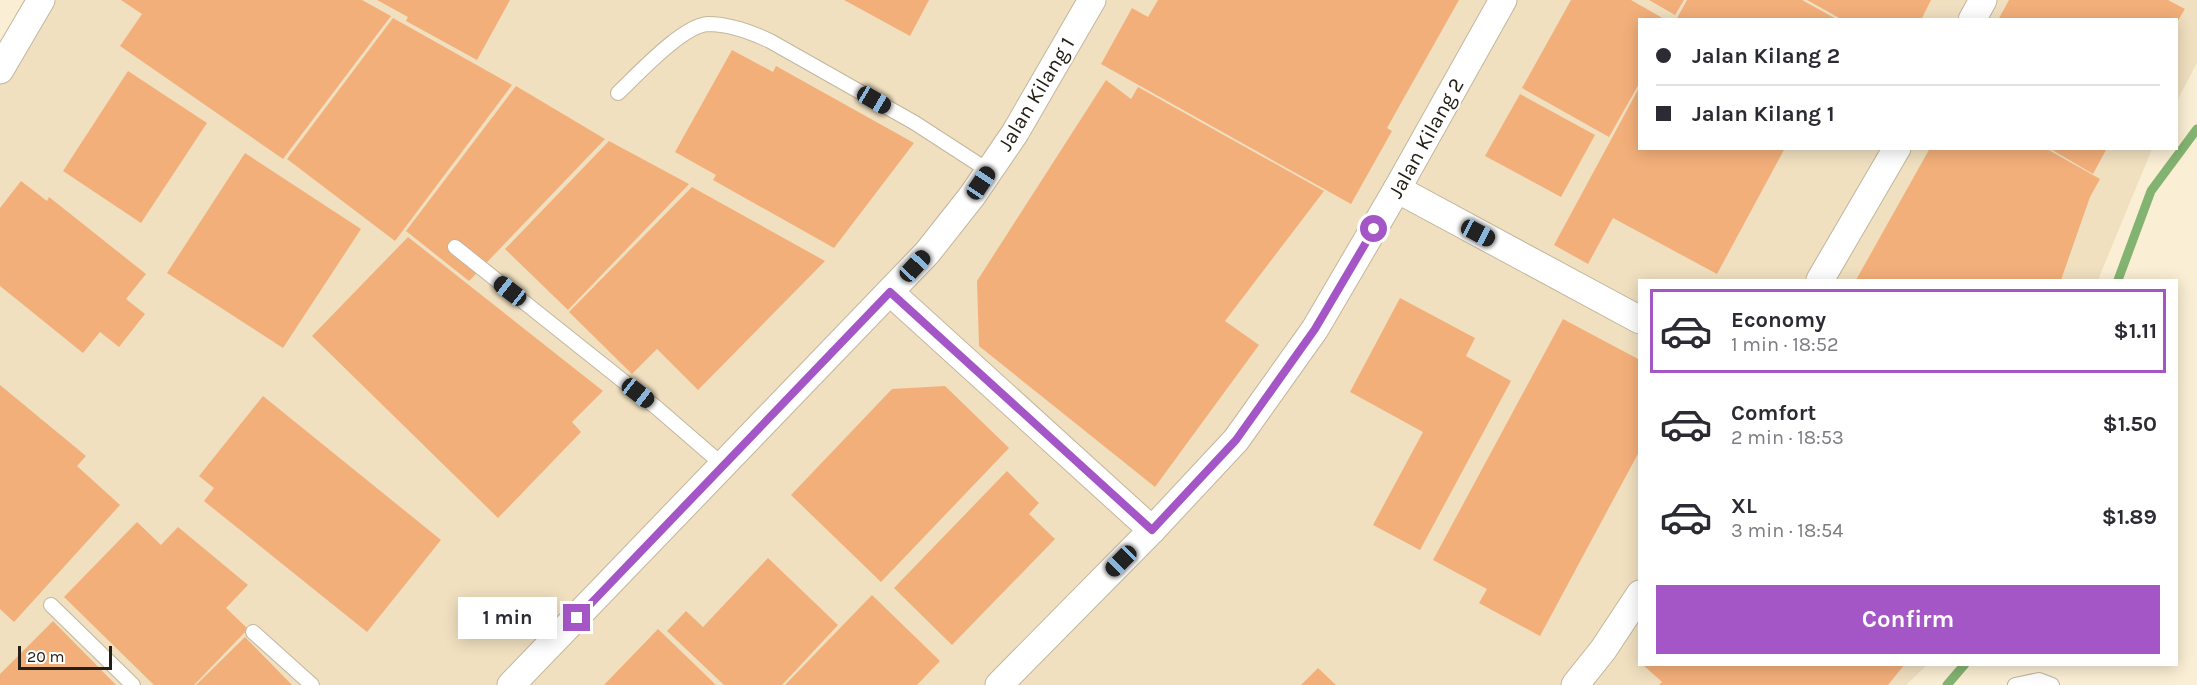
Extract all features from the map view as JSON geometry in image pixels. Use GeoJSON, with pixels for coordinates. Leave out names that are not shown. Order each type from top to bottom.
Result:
{"type":"FeatureCollection","features":[{"type":"Feature","properties":{"kind":"street"},"geometry":{"type":"LineString","coordinates":[[0,70],[41,0]]}},
{"type":"Feature","properties":{"kind":"street","name":"Jalan Kilang 1"},"geometry":{"type":"LineString","coordinates":[[512,685],[927,253],[1015,133],[1092,0]]}},
{"type":"Feature","properties":{"kind":"street","name":"Jalan Kilang 2"},"geometry":{"type":"LineString","coordinates":[[999,685],[1152,530],[1236,440],[1315,329],[1503,0]]}},
{"type":"Feature","properties":{"kind":"street"},"geometry":{"type":"LineString","coordinates":[[1973,18],[1983,0]]}},
{"type":"Feature","properties":{"kind":"street"},"geometry":{"type":"LineString","coordinates":[[1822,279],[1896,150]]}},
{"type":"Feature","properties":{"kind":"street"},"geometry":{"type":"LineString","coordinates":[[1397,189],[1638,319]]}},
{"type":"Feature","properties":{"kind":"street"},"geometry":{"type":"LineString","coordinates":[[890,292],[1152,530]]}},
{"type":"Feature","properties":{"kind":"street"},"geometry":{"type":"LineString","coordinates":[[1575,685],[1603,650],[1638,597]]}},
{"type":"Feature","properties":{"kind":"lane"},"geometry":{"type":"LineString","coordinates":[[618,93],[683,33],[707,24],[747,30],[915,123],[989,171]]}},
{"type":"Feature","properties":{"kind":"lane"},"geometry":{"type":"LineString","coordinates":[[455,247],[657,408],[724,466]]}},
{"type":"Feature","properties":{"kind":"lane"},"geometry":{"type":"LineString","coordinates":[[51,605],[133,685]]}},
{"type":"Feature","properties":{"kind":"lane"},"geometry":{"type":"LineString","coordinates":[[253,632],[312,685]]}},
{"type":"Feature","properties":{"kind":"lane"},"geometry":{"type":"LineString","coordinates":[[2015,685],[2039,680],[2052,685]]}},
{"type":"Feature","properties":{"kind":"shaded area"},"geometry":{"type":"Polygon","coordinates":[[[48,0],[2197,0],[2197,63],[2178,99],[2178,18],[1638,18],[1638,150],[2152,150],[2098,279],[1638,279],[1638,666],[1926,666],[1906,685],[0,685],[0,84],[48,0]]]}},
{"type":"Feature","properties":{"kind":"building"},"geometry":{"type":"Polygon","coordinates":[[[121,0],[362,0],[391,16],[283,159],[120,46],[142,14],[121,0]]]}},
{"type":"Feature","properties":{"kind":"building"},"geometry":{"type":"Polygon","coordinates":[[[377,0],[510,0],[477,60],[406,21],[408,17],[377,0]]]}},
{"type":"Feature","properties":{"kind":"building"},"geometry":{"type":"Polygon","coordinates":[[[844,0],[929,0],[910,36],[844,0]]]}},
{"type":"Feature","properties":{"kind":"building"},"geometry":{"type":"Polygon","coordinates":[[[1158,0],[1459,0],[1387,128],[1392,131],[1351,204],[1101,64],[1132,8],[1148,17],[1158,0]]]}},
{"type":"Feature","properties":{"kind":"building"},"geometry":{"type":"Polygon","coordinates":[[[1571,0],[1631,0],[1662,18],[1638,18],[1638,86],[1609,137],[1522,88],[1571,0]]]}},
{"type":"Feature","properties":{"kind":"building"},"geometry":{"type":"Polygon","coordinates":[[[1649,0],[1684,0],[1675,15],[1649,0]]]}},
{"type":"Feature","properties":{"kind":"building"},"geometry":{"type":"Polygon","coordinates":[[[1687,0],[1802,0],[1834,18],[1677,18],[1687,0]]]}},
{"type":"Feature","properties":{"kind":"building"},"geometry":{"type":"Polygon","coordinates":[[[1807,0],[1931,0],[1922,18],[1839,18],[1807,0]]]}},
{"type":"Feature","properties":{"kind":"building"},"geometry":{"type":"Polygon","coordinates":[[[2009,0],[2168,0],[2185,9],[2178,21],[2178,18],[1999,18],[2009,0]]]}},
{"type":"Feature","properties":{"kind":"building"},"geometry":{"type":"Polygon","coordinates":[[[393,18],[512,85],[395,241],[287,159],[393,18]]]}},
{"type":"Feature","properties":{"kind":"building"},"geometry":{"type":"Polygon","coordinates":[[[732,50],[773,72],[776,66],[914,143],[834,248],[713,180],[716,175],[675,152],[732,50]]]}},
{"type":"Feature","properties":{"kind":"building"},"geometry":{"type":"Polygon","coordinates":[[[128,71],[207,123],[141,223],[63,171],[128,71]]]}},
{"type":"Feature","properties":{"kind":"building"},"geometry":{"type":"Polygon","coordinates":[[[1106,80],[1131,99],[1138,87],[1324,191],[1225,321],[1259,345],[1155,487],[979,346],[977,281],[1106,80]]]}},
{"type":"Feature","properties":{"kind":"building"},"geometry":{"type":"Polygon","coordinates":[[[516,86],[605,139],[469,281],[406,231],[516,86]]]}},
{"type":"Feature","properties":{"kind":"building"},"geometry":{"type":"Polygon","coordinates":[[[1638,90],[1638,150],[1784,150],[1717,274],[1613,218],[1588,264],[1554,245],[1638,90]]]}},
{"type":"Feature","properties":{"kind":"building"},"geometry":{"type":"Polygon","coordinates":[[[1520,94],[1595,135],[1561,197],[1485,156],[1520,94]]]}},
{"type":"Feature","properties":{"kind":"building"},"geometry":{"type":"Polygon","coordinates":[[[609,141],[689,184],[568,310],[505,249],[609,141]]]}},
{"type":"Feature","properties":{"kind":"building"},"geometry":{"type":"Polygon","coordinates":[[[1929,150],[2049,150],[2100,179],[2090,197],[2061,279],[1857,279],[1929,150]]]}},
{"type":"Feature","properties":{"kind":"building"},"geometry":{"type":"Polygon","coordinates":[[[2052,150],[2106,150],[2093,174],[2052,150]]]}},
{"type":"Feature","properties":{"kind":"building"},"geometry":{"type":"Polygon","coordinates":[[[245,153],[361,229],[283,348],[167,273],[245,153]]]}},
{"type":"Feature","properties":{"kind":"building"},"geometry":{"type":"Polygon","coordinates":[[[21,181],[47,201],[49,197],[146,274],[126,299],[145,314],[119,347],[100,332],[83,353],[0,286],[0,208],[21,181]]]}},
{"type":"Feature","properties":{"kind":"building"},"geometry":{"type":"Polygon","coordinates":[[[692,187],[825,261],[698,390],[657,349],[632,374],[569,312],[692,187]]]}},
{"type":"Feature","properties":{"kind":"building"},"geometry":{"type":"Polygon","coordinates":[[[408,237],[603,391],[572,422],[581,432],[498,518],[312,336],[408,237]]]}},
{"type":"Feature","properties":{"kind":"building"},"geometry":{"type":"Polygon","coordinates":[[[1400,298],[1475,338],[1466,356],[1511,381],[1420,550],[1373,525],[1423,432],[1350,392],[1400,298]]]}},
{"type":"Feature","properties":{"kind":"building"},"geometry":{"type":"Polygon","coordinates":[[[1563,319],[1638,359],[1638,454],[1540,636],[1479,603],[1487,589],[1433,560],[1563,319]]]}},
{"type":"Feature","properties":{"kind":"building"},"geometry":{"type":"Polygon","coordinates":[[[0,385],[86,456],[77,466],[120,505],[14,622],[0,609],[0,385]]]}},
{"type":"Feature","properties":{"kind":"building"},"geometry":{"type":"Polygon","coordinates":[[[945,386],[1009,448],[881,582],[791,495],[892,389],[945,386]]]}},
{"type":"Feature","properties":{"kind":"building"},"geometry":{"type":"Polygon","coordinates":[[[263,396],[441,540],[367,632],[204,501],[214,488],[199,476],[263,396]]]}},
{"type":"Feature","properties":{"kind":"building"},"geometry":{"type":"Polygon","coordinates":[[[1007,471],[1039,503],[1029,514],[1055,539],[952,645],[894,588],[1007,471]]]}},
{"type":"Feature","properties":{"kind":"building"},"geometry":{"type":"Polygon","coordinates":[[[137,522],[161,545],[178,527],[248,585],[226,608],[248,629],[194,685],[154,685],[64,597],[137,522]]]}},
{"type":"Feature","properties":{"kind":"building"},"geometry":{"type":"Polygon","coordinates":[[[768,558],[838,625],[782,685],[724,685],[667,631],[686,611],[703,627],[768,558]]]}},
{"type":"Feature","properties":{"kind":"building"},"geometry":{"type":"Polygon","coordinates":[[[872,595],[940,661],[917,685],[785,685],[872,595]]]}},
{"type":"Feature","properties":{"kind":"building"},"geometry":{"type":"Polygon","coordinates":[[[53,621],[116,685],[0,685],[0,674],[53,621]]]}},
{"type":"Feature","properties":{"kind":"building"},"geometry":{"type":"Polygon","coordinates":[[[658,629],[716,685],[604,685],[658,629]]]}},
{"type":"Feature","properties":{"kind":"building"},"geometry":{"type":"Polygon","coordinates":[[[245,637],[292,685],[196,685],[245,637]]]}},
{"type":"Feature","properties":{"kind":"building"},"geometry":{"type":"Polygon","coordinates":[[[1644,666],[1903,666],[1888,685],[1659,685],[1662,682],[1644,666]]]}},
{"type":"Feature","properties":{"kind":"building"},"geometry":{"type":"Polygon","coordinates":[[[1318,668],[1336,685],[1301,685],[1318,668]]]}},
{"type":"Feature","properties":{"kind":"waterway"},"geometry":{"type":"LineString","coordinates":[[2118,279],[2151,191],[2197,129]]}},
{"type":"Feature","properties":{"kind":"waterway"},"geometry":{"type":"LineString","coordinates":[[1947,685],[1963,666]]}},
{"type":"Feature","properties":{"kind":"route"},"geometry":{"type":"LineString","coordinates":[[577,618],[890,292],[1152,530],[1236,440],[1315,329],[1374,229]]}}]}
